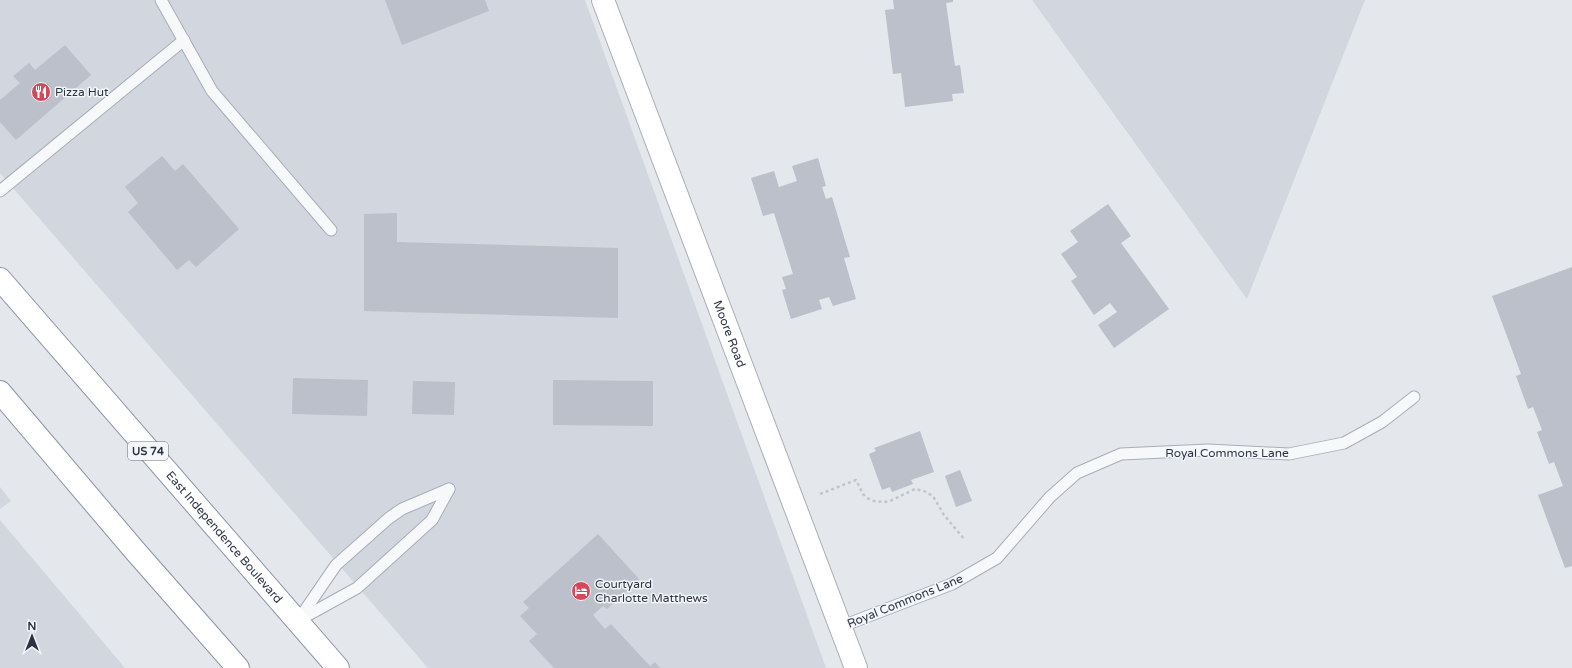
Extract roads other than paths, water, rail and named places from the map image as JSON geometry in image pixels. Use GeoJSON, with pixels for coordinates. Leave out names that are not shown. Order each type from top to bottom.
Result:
{"type":"FeatureCollection","features":[{"type":"Feature","properties":{"kind":"main road","name":"Moore Road"},"geometry":{"type":"LineString","coordinates":[[603,0],[856,668]]}},
{"type":"Feature","properties":{"kind":"main road","name":"East Independence Boulevard"},"geometry":{"type":"LineString","coordinates":[[0,279],[338,668]]}},
{"type":"Feature","properties":{"kind":"main road"},"geometry":{"type":"LineString","coordinates":[[0,392],[136,552],[238,668]]}},
{"type":"Feature","properties":{"kind":"lane"},"geometry":{"type":"LineString","coordinates":[[161,0],[212,91],[331,230]]}},
{"type":"Feature","properties":{"kind":"lane"},"geometry":{"type":"LineString","coordinates":[[0,191],[184,40]]}},
{"type":"Feature","properties":{"kind":"lane","name":"Royal Commons Lane"},"geometry":{"type":"LineString","coordinates":[[840,627],[952,584],[997,558],[1050,497],[1077,473],[1120,454],[1208,450],[1289,454],[1344,443],[1382,422],[1414,397]]}},
{"type":"Feature","properties":{"kind":"lane"},"geometry":{"type":"LineString","coordinates":[[449,489],[432,520],[357,588],[297,622],[336,566],[389,518],[402,509],[449,489]]}},
{"type":"Feature","properties":{"kind":"place","name":"Pizza Hut"},"geometry":{"type":"Point","coordinates":[41,92]}},
{"type":"Feature","properties":{"kind":"place","name":"Courtyard Charlotte Matthews"},"geometry":{"type":"Point","coordinates":[581,591]}}]}
